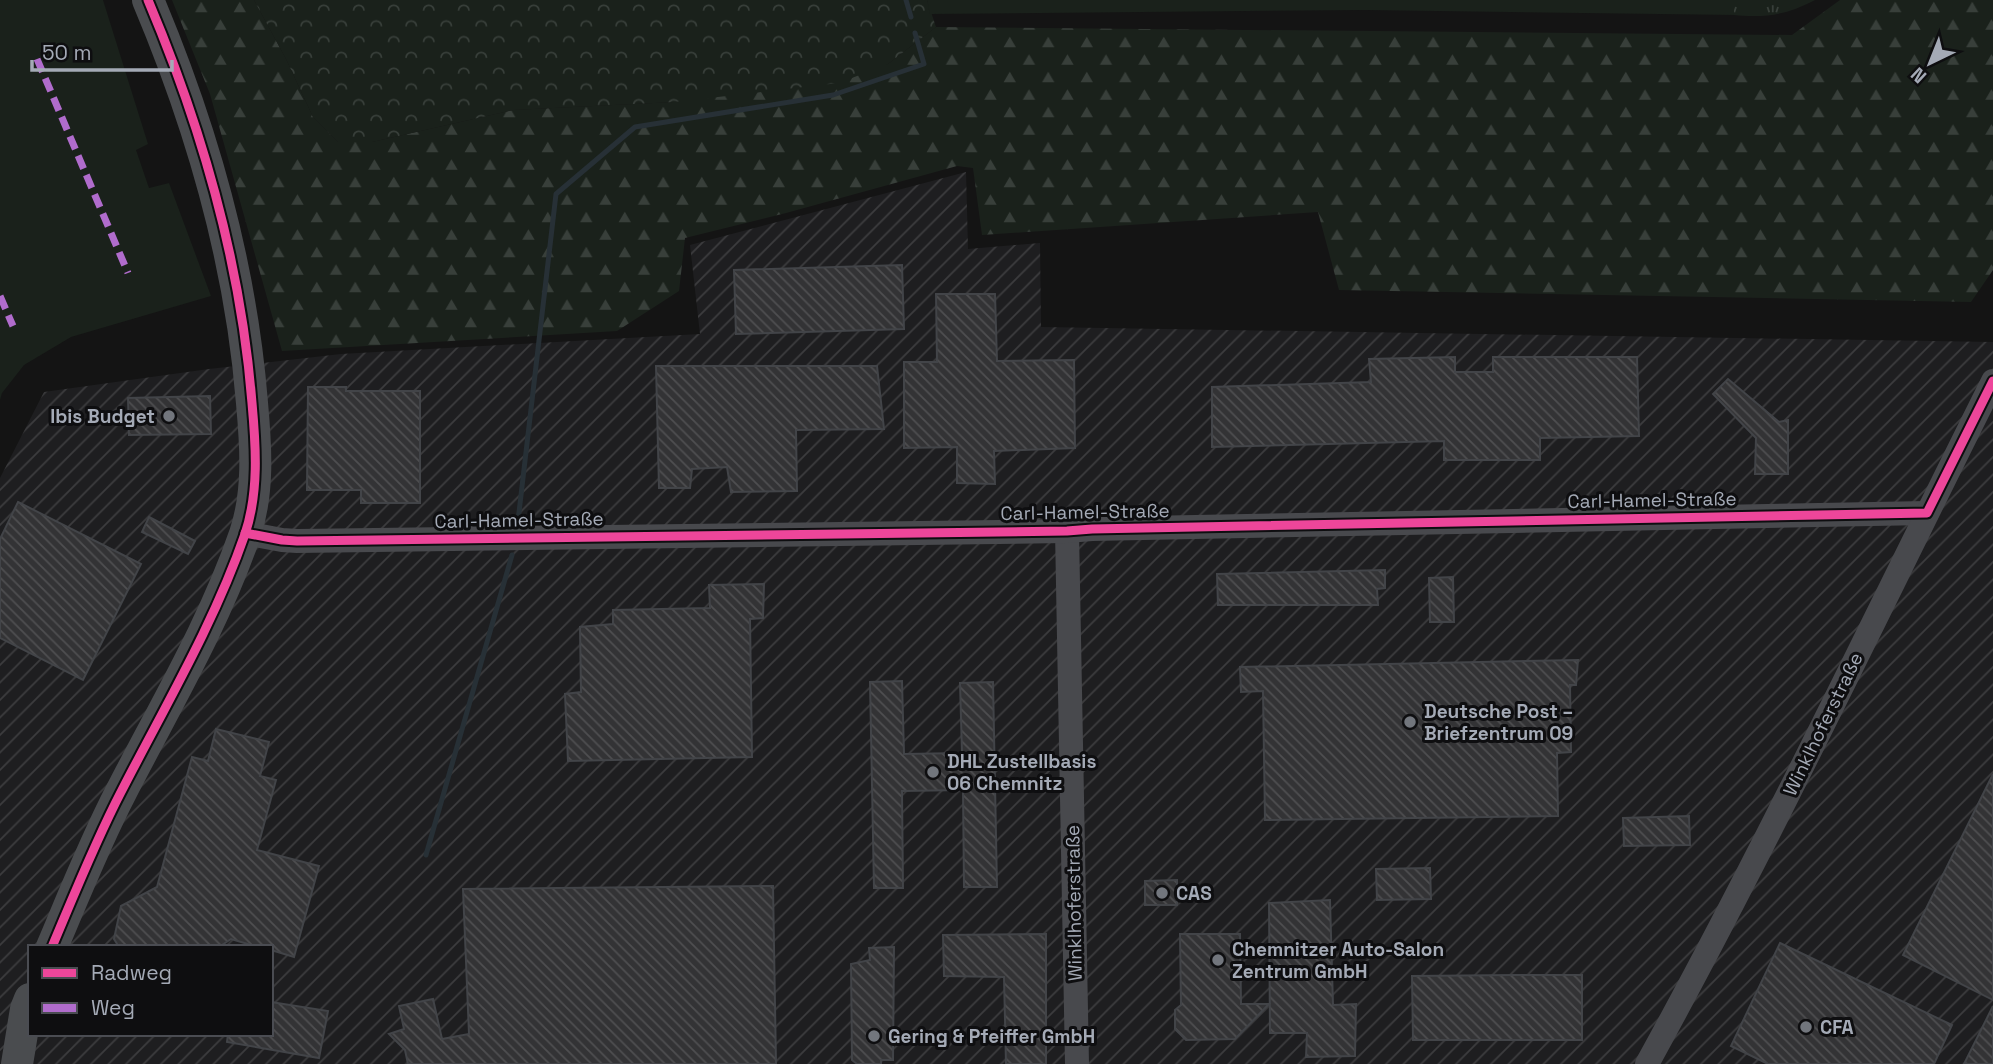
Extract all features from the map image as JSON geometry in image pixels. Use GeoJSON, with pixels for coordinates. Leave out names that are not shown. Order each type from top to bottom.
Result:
{"type":"FeatureCollection","features":[{"type":"Feature","properties":{"kind":"main road"},"geometry":{"type":"LineString","coordinates":[[53,945],[115,803],[208,621],[245,533],[254,484],[256,451],[248,353],[228,243],[189,107],[148,0]]}},
{"type":"Feature","properties":{"kind":"main road"},"geometry":{"type":"LineString","coordinates":[[18,1064],[28,1004]]}},
{"type":"Feature","properties":{"kind":"street","name":"Winklhoferstraße"},"geometry":{"type":"LineString","coordinates":[[1647,1064],[1772,829],[1993,381]]}},
{"type":"Feature","properties":{"kind":"street","name":"Carl-Hamel-Straße"},"geometry":{"type":"LineString","coordinates":[[245,533],[297,541],[1067,531],[1927,513]]}},
{"type":"Feature","properties":{"kind":"street","name":"Winklhoferstraße"},"geometry":{"type":"LineString","coordinates":[[1067,531],[1077,1064]]}},
{"type":"Feature","properties":{"kind":"shaded area"},"geometry":{"type":"Polygon","coordinates":[[[966,172],[968,249],[1040,243],[1041,327],[1993,342],[1993,1064],[0,1064],[0,478],[44,392],[341,354],[700,334],[690,245],[966,172]]]}},
{"type":"Feature","properties":{"kind":"green space"},"geometry":{"type":"Polygon","coordinates":[[[0,0],[103,0],[148,144],[136,150],[149,188],[169,183],[211,296],[71,337],[24,365],[2,393],[0,400],[0,0]]]}},
{"type":"Feature","properties":{"kind":"green space"},"geometry":{"type":"Polygon","coordinates":[[[172,0],[254,0],[313,117],[338,142],[372,142],[513,110],[674,102],[888,64],[936,27],[1792,35],[1840,0],[1993,0],[1993,270],[1971,302],[1339,290],[1318,212],[982,235],[973,168],[957,166],[685,238],[679,291],[617,331],[282,351],[210,94],[172,0]]]}},
{"type":"Feature","properties":{"kind":"green space"},"geometry":{"type":"Polygon","coordinates":[[[254,0],[927,0],[936,27],[888,64],[839,83],[674,102],[513,110],[372,142],[338,142],[313,117],[254,0]]]}},
{"type":"Feature","properties":{"kind":"green space"},"geometry":{"type":"Polygon","coordinates":[[[927,0],[1734,0],[1734,15],[1365,10],[930,14],[927,0]]]}},
{"type":"Feature","properties":{"kind":"green space"},"geometry":{"type":"Polygon","coordinates":[[[1734,0],[1815,0],[1785,12],[1756,16],[1734,15],[1734,0]]]}},
{"type":"Feature","properties":{"kind":"building"},"geometry":{"type":"Polygon","coordinates":[[[902,265],[904,329],[736,334],[734,270],[902,265]]]}},
{"type":"Feature","properties":{"kind":"building"},"geometry":{"type":"Polygon","coordinates":[[[936,294],[995,294],[997,361],[1074,360],[1075,448],[994,451],[995,484],[957,483],[957,447],[904,448],[904,362],[937,362],[936,294]]]}},
{"type":"Feature","properties":{"kind":"building"},"geometry":{"type":"Polygon","coordinates":[[[1455,357],[1455,372],[1493,372],[1493,357],[1637,357],[1639,436],[1540,438],[1540,460],[1444,460],[1444,441],[1212,447],[1212,387],[1371,382],[1369,359],[1455,357]]]}},
{"type":"Feature","properties":{"kind":"building"},"geometry":{"type":"Polygon","coordinates":[[[656,366],[877,366],[884,429],[796,430],[797,491],[731,492],[727,467],[692,469],[690,488],[659,488],[656,366]]]}},
{"type":"Feature","properties":{"kind":"building"},"geometry":{"type":"Polygon","coordinates":[[[1728,379],[1779,422],[1788,420],[1788,474],[1755,474],[1756,438],[1713,394],[1728,379]]]}},
{"type":"Feature","properties":{"kind":"building"},"geometry":{"type":"Polygon","coordinates":[[[308,387],[346,387],[346,391],[420,391],[420,503],[361,503],[361,490],[307,490],[308,387]]]}},
{"type":"Feature","properties":{"kind":"building","name":"Ibis Budget"},"geometry":{"type":"Polygon","coordinates":[[[210,396],[211,434],[129,435],[128,398],[210,396]]]}},
{"type":"Feature","properties":{"kind":"building"},"geometry":{"type":"Polygon","coordinates":[[[18,502],[141,564],[83,680],[0,638],[0,539],[18,502]]]}},
{"type":"Feature","properties":{"kind":"building"},"geometry":{"type":"Polygon","coordinates":[[[149,517],[195,541],[188,554],[142,532],[149,517]]]}},
{"type":"Feature","properties":{"kind":"building"},"geometry":{"type":"Polygon","coordinates":[[[1385,570],[1385,588],[1377,589],[1378,605],[1218,605],[1217,574],[1385,570]]]}},
{"type":"Feature","properties":{"kind":"building"},"geometry":{"type":"Polygon","coordinates":[[[1453,577],[1454,622],[1430,622],[1429,578],[1453,577]]]}},
{"type":"Feature","properties":{"kind":"building"},"geometry":{"type":"Polygon","coordinates":[[[764,584],[763,618],[750,619],[752,757],[568,761],[565,694],[581,692],[580,627],[613,624],[613,610],[710,608],[709,585],[764,584]]]}},
{"type":"Feature","properties":{"kind":"building","name":"Deutsche Post – Briefzentrum 09"},"geometry":{"type":"Polygon","coordinates":[[[1578,660],[1576,685],[1570,685],[1571,752],[1557,753],[1558,816],[1265,820],[1263,691],[1241,692],[1240,667],[1578,660]]]}},
{"type":"Feature","properties":{"kind":"building","name":"DHL Zustellbasis 06 Chemnitz"},"geometry":{"type":"Polygon","coordinates":[[[902,681],[904,754],[962,753],[960,683],[993,682],[997,887],[964,887],[963,790],[902,791],[903,888],[874,888],[870,682],[902,681]]]}},
{"type":"Feature","properties":{"kind":"building"},"geometry":{"type":"Polygon","coordinates":[[[216,729],[269,742],[260,776],[276,780],[257,850],[319,866],[294,957],[273,951],[273,945],[251,945],[231,939],[222,945],[118,945],[114,939],[121,906],[157,887],[192,757],[208,761],[216,729]]]}},
{"type":"Feature","properties":{"kind":"building"},"geometry":{"type":"Polygon","coordinates":[[[1993,774],[1993,1000],[1903,955],[1993,774]]]}},
{"type":"Feature","properties":{"kind":"building"},"geometry":{"type":"Polygon","coordinates":[[[1689,816],[1690,845],[1624,846],[1623,818],[1689,816]]]}},
{"type":"Feature","properties":{"kind":"building"},"geometry":{"type":"Polygon","coordinates":[[[1430,868],[1431,899],[1377,900],[1376,869],[1430,868]]]}},
{"type":"Feature","properties":{"kind":"building"},"geometry":{"type":"Polygon","coordinates":[[[1177,880],[1177,905],[1145,905],[1145,881],[1177,880]]]}},
{"type":"Feature","properties":{"kind":"building"},"geometry":{"type":"Polygon","coordinates":[[[773,886],[776,1064],[408,1064],[405,1050],[389,1034],[404,1029],[399,1006],[433,999],[442,1039],[469,1034],[463,889],[773,886]]]}},
{"type":"Feature","properties":{"kind":"building"},"geometry":{"type":"Polygon","coordinates":[[[1330,900],[1333,1005],[1356,1004],[1355,1056],[1306,1057],[1307,1033],[1270,1033],[1269,903],[1330,900]]]}},
{"type":"Feature","properties":{"kind":"building"},"geometry":{"type":"Polygon","coordinates":[[[1046,934],[1046,1064],[1006,1064],[1004,977],[944,976],[943,935],[1046,934]]]}},
{"type":"Feature","properties":{"kind":"building"},"geometry":{"type":"Polygon","coordinates":[[[1180,934],[1240,934],[1241,1004],[1269,1004],[1235,1039],[1186,1040],[1175,1029],[1175,1010],[1181,1005],[1180,934]]]}},
{"type":"Feature","properties":{"kind":"building"},"geometry":{"type":"Polygon","coordinates":[[[1780,943],[1952,1025],[1934,1064],[1768,1064],[1731,1046],[1780,943]]]}},
{"type":"Feature","properties":{"kind":"building"},"geometry":{"type":"Polygon","coordinates":[[[894,947],[893,1060],[881,1060],[881,1064],[857,1064],[852,1060],[851,964],[870,960],[869,948],[894,947]]]}},
{"type":"Feature","properties":{"kind":"building"},"geometry":{"type":"Polygon","coordinates":[[[1582,975],[1582,1040],[1413,1040],[1412,976],[1582,975]]]}},
{"type":"Feature","properties":{"kind":"building"},"geometry":{"type":"Polygon","coordinates":[[[273,1002],[328,1011],[319,1058],[227,1042],[228,1036],[273,1036],[273,1002]]]}},
{"type":"Feature","properties":{"kind":"building"},"geometry":{"type":"Polygon","coordinates":[[[1993,1006],[1993,1064],[1964,1064],[1993,1006]]]}},
{"type":"Feature","properties":{"kind":"waterway"},"geometry":{"type":"LineString","coordinates":[[906,0],[911,17]]}},
{"type":"Feature","properties":{"kind":"waterway"},"geometry":{"type":"LineString","coordinates":[[518,521],[556,194],[635,127],[833,95],[924,64],[915,33]]}},
{"type":"Feature","properties":{"kind":"waterway"},"geometry":{"type":"LineString","coordinates":[[426,855],[512,555]]}},
{"type":"Feature","properties":{"kind":"marked path"},"geometry":{"type":"LineString","coordinates":[[37,59],[128,273]]}},
{"type":"Feature","properties":{"kind":"marked path"},"geometry":{"type":"LineString","coordinates":[[0,296],[13,326]]}},
{"type":"Feature","properties":{"kind":"cycle path"},"geometry":{"type":"LineString","coordinates":[[53,945],[111,811],[219,600],[245,534],[253,502],[255,436],[239,299],[202,147],[168,48],[148,0]]}},
{"type":"Feature","properties":{"kind":"cycle path"},"geometry":{"type":"LineString","coordinates":[[245,533],[297,541],[1067,531],[1927,513],[1993,381]]}},
{"type":"Feature","properties":{"kind":"place","name":"Ibis Budget"},"geometry":{"type":"Point","coordinates":[169,416]}},
{"type":"Feature","properties":{"kind":"place","name":"Deutsche Post – Briefzentrum 09"},"geometry":{"type":"Point","coordinates":[1410,722]}},
{"type":"Feature","properties":{"kind":"place","name":"DHL Zustellbasis 06 Chemnitz"},"geometry":{"type":"Point","coordinates":[933,772]}},
{"type":"Feature","properties":{"kind":"place","name":"CAS"},"geometry":{"type":"Point","coordinates":[1162,893]}},
{"type":"Feature","properties":{"kind":"place","name":"Chemnitzer Auto-Salon Zentrum GmbH"},"geometry":{"type":"Point","coordinates":[1218,960]}},
{"type":"Feature","properties":{"kind":"place","name":"CFA"},"geometry":{"type":"Point","coordinates":[1806,1027]}},
{"type":"Feature","properties":{"kind":"place","name":"Gering & Pfeiffer GmbH"},"geometry":{"type":"Point","coordinates":[874,1036]}}]}
